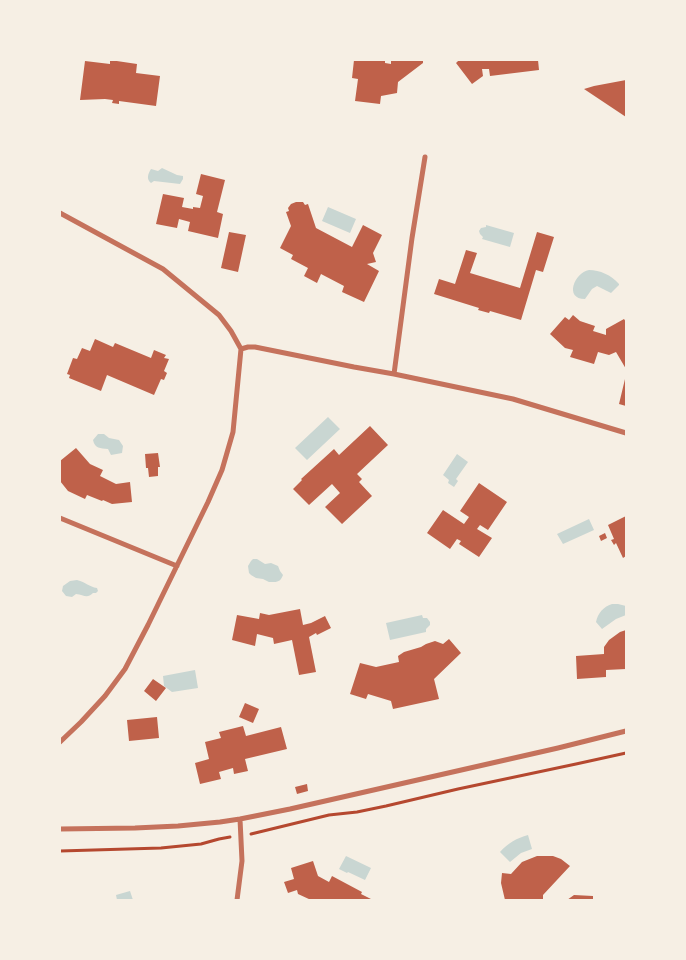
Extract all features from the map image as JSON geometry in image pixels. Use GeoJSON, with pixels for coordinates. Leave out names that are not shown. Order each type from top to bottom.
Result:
{"type":"FeatureCollection","features":[{"type":"Feature","properties":{"kind":"street"},"geometry":{"type":"LineString","coordinates":[[394,374],[425,157]]}},
{"type":"Feature","properties":{"kind":"street"},"geometry":{"type":"LineString","coordinates":[[60,212],[163,269],[218,315],[231,331],[241,349],[232,432],[222,470],[208,502],[148,625],[124,668],[105,696],[60,742]]}},
{"type":"Feature","properties":{"kind":"street"},"geometry":{"type":"LineString","coordinates":[[241,349],[255,347],[513,399],[626,433]]}},
{"type":"Feature","properties":{"kind":"street"},"geometry":{"type":"LineString","coordinates":[[60,518],[177,566]]}},
{"type":"Feature","properties":{"kind":"street"},"geometry":{"type":"LineString","coordinates":[[60,830],[178,826],[240,819],[626,731]]}},
{"type":"Feature","properties":{"kind":"street"},"geometry":{"type":"LineString","coordinates":[[237,900],[242,861],[240,819]]}},
{"type":"Feature","properties":{"kind":"shaded area"},"geometry":{"type":"Polygon","coordinates":[[[162,168],[183,176],[180,184],[154,181],[151,183],[148,180],[148,176],[151,169],[158,171],[162,168]]]}},
{"type":"Feature","properties":{"kind":"shaded area"},"geometry":{"type":"Polygon","coordinates":[[[328,207],[356,219],[350,233],[322,221],[328,207]]]}},
{"type":"Feature","properties":{"kind":"shaded area"},"geometry":{"type":"Polygon","coordinates":[[[486,225],[514,233],[510,247],[482,239],[483,237],[479,231],[481,228],[486,227],[486,225]]]}},
{"type":"Feature","properties":{"kind":"shaded area"},"geometry":{"type":"Polygon","coordinates":[[[589,270],[605,274],[619,285],[611,293],[597,286],[592,289],[585,299],[579,298],[573,291],[576,280],[589,270]]]}},
{"type":"Feature","properties":{"kind":"shaded area"},"geometry":{"type":"Polygon","coordinates":[[[328,417],[340,429],[307,460],[295,448],[328,417]]]}},
{"type":"Feature","properties":{"kind":"shaded area"},"geometry":{"type":"Polygon","coordinates":[[[98,434],[104,434],[109,438],[119,440],[123,446],[122,453],[111,455],[108,449],[97,447],[93,440],[98,434]]]}},
{"type":"Feature","properties":{"kind":"shaded area"},"geometry":{"type":"Polygon","coordinates":[[[457,454],[468,462],[456,479],[458,481],[454,487],[448,483],[449,480],[443,475],[457,454]]]}},
{"type":"Feature","properties":{"kind":"shaded area"},"geometry":{"type":"Polygon","coordinates":[[[589,519],[594,530],[563,544],[557,534],[589,519]]]}},
{"type":"Feature","properties":{"kind":"shaded area"},"geometry":{"type":"Polygon","coordinates":[[[253,559],[257,559],[265,564],[271,563],[278,566],[283,575],[280,580],[269,582],[251,575],[248,566],[253,559]]]}},
{"type":"Feature","properties":{"kind":"shaded area"},"geometry":{"type":"Polygon","coordinates":[[[77,580],[97,588],[98,591],[87,596],[76,594],[72,597],[66,596],[62,591],[63,586],[70,581],[77,580]]]}},
{"type":"Feature","properties":{"kind":"shaded area"},"geometry":{"type":"Polygon","coordinates":[[[612,604],[626,606],[626,615],[616,619],[602,629],[596,622],[597,619],[604,609],[612,604]]]}},
{"type":"Feature","properties":{"kind":"shaded area"},"geometry":{"type":"Polygon","coordinates":[[[422,615],[423,618],[427,618],[430,622],[426,632],[390,640],[386,623],[422,615]]]}},
{"type":"Feature","properties":{"kind":"shaded area"},"geometry":{"type":"Polygon","coordinates":[[[195,670],[198,688],[172,692],[164,686],[163,676],[195,670]]]}},
{"type":"Feature","properties":{"kind":"shaded area"},"geometry":{"type":"Polygon","coordinates":[[[528,835],[532,849],[521,853],[510,862],[500,852],[513,841],[528,835]]]}},
{"type":"Feature","properties":{"kind":"shaded area"},"geometry":{"type":"Polygon","coordinates":[[[346,856],[371,868],[365,880],[339,869],[346,856]]]}},
{"type":"Feature","properties":{"kind":"shaded area"},"geometry":{"type":"Polygon","coordinates":[[[130,891],[133,900],[117,900],[116,895],[130,891]]]}},
{"type":"Feature","properties":{"kind":"building"},"geometry":{"type":"Polygon","coordinates":[[[110,60],[137,64],[136,73],[160,76],[156,106],[119,101],[119,104],[112,103],[113,100],[105,99],[80,100],[85,61],[110,64],[110,60]]]}},
{"type":"Feature","properties":{"kind":"building"},"geometry":{"type":"Polygon","coordinates":[[[354,60],[385,60],[385,63],[391,64],[391,60],[423,60],[423,63],[398,82],[397,93],[381,96],[380,104],[355,101],[358,79],[352,78],[354,60]]]}},
{"type":"Feature","properties":{"kind":"building"},"geometry":{"type":"Polygon","coordinates":[[[459,60],[538,60],[539,70],[490,76],[489,69],[482,69],[483,76],[472,84],[456,63],[459,60]]]}},
{"type":"Feature","properties":{"kind":"building"},"geometry":{"type":"Polygon","coordinates":[[[626,80],[626,117],[584,89],[594,86],[626,80]]]}},
{"type":"Feature","properties":{"kind":"building"},"geometry":{"type":"Polygon","coordinates":[[[201,174],[225,180],[217,212],[223,214],[218,238],[188,231],[190,222],[179,219],[177,228],[156,224],[163,194],[184,198],[182,207],[200,208],[203,196],[196,194],[201,174]]]}},
{"type":"Feature","properties":{"kind":"building"},"geometry":{"type":"Polygon","coordinates":[[[296,202],[308,204],[316,228],[352,247],[363,225],[382,235],[373,253],[376,262],[367,264],[379,271],[364,302],[342,292],[344,286],[321,274],[317,283],[304,276],[308,268],[291,259],[293,255],[280,248],[291,226],[286,212],[289,211],[288,208],[291,204],[296,202]]]}},
{"type":"Feature","properties":{"kind":"building"},"geometry":{"type":"Polygon","coordinates":[[[229,232],[246,235],[238,272],[221,268],[229,232]]]}},
{"type":"Feature","properties":{"kind":"building"},"geometry":{"type":"Polygon","coordinates":[[[537,232],[554,237],[543,272],[536,270],[521,320],[490,311],[489,313],[478,310],[479,308],[434,294],[439,279],[455,284],[466,250],[477,253],[470,273],[520,288],[537,232]]]}},
{"type":"Feature","properties":{"kind":"building"},"geometry":{"type":"Polygon","coordinates":[[[573,315],[580,321],[595,326],[593,331],[606,335],[606,329],[624,319],[626,322],[626,369],[616,352],[609,355],[598,352],[594,364],[570,357],[573,350],[565,348],[550,334],[565,317],[569,320],[573,315]]]}},
{"type":"Feature","properties":{"kind":"building"},"geometry":{"type":"Polygon","coordinates":[[[95,339],[113,347],[115,343],[151,358],[154,350],[166,355],[164,358],[169,359],[164,371],[167,373],[164,380],[161,379],[154,395],[107,375],[101,391],[69,378],[70,375],[67,374],[73,358],[77,359],[82,348],[90,351],[95,339]]]}},
{"type":"Feature","properties":{"kind":"building"},"geometry":{"type":"Polygon","coordinates":[[[626,379],[626,406],[619,404],[626,379]]]}},
{"type":"Feature","properties":{"kind":"building"},"geometry":{"type":"Polygon","coordinates":[[[370,426],[388,445],[357,474],[362,479],[359,482],[372,496],[342,524],[325,507],[340,493],[332,484],[309,505],[293,489],[301,479],[334,449],[339,455],[370,426]]]}},
{"type":"Feature","properties":{"kind":"building"},"geometry":{"type":"Polygon","coordinates":[[[76,448],[90,464],[103,470],[100,476],[116,484],[130,482],[132,502],[112,504],[87,495],[85,499],[68,491],[60,481],[60,461],[76,448]]]}},
{"type":"Feature","properties":{"kind":"building"},"geometry":{"type":"Polygon","coordinates":[[[158,453],[160,467],[158,467],[158,476],[149,477],[145,454],[158,453]]]}},
{"type":"Feature","properties":{"kind":"building"},"geometry":{"type":"Polygon","coordinates":[[[479,483],[507,502],[488,530],[480,525],[477,529],[492,538],[479,557],[459,544],[461,541],[457,539],[450,549],[427,533],[443,510],[464,524],[469,517],[460,511],[479,483]]]}},
{"type":"Feature","properties":{"kind":"building"},"geometry":{"type":"Polygon","coordinates":[[[626,516],[626,556],[623,558],[616,543],[614,545],[611,540],[614,539],[608,525],[626,516]]]}},
{"type":"Feature","properties":{"kind":"building"},"geometry":{"type":"Polygon","coordinates":[[[605,533],[607,538],[601,541],[599,536],[605,533]]]}},
{"type":"Feature","properties":{"kind":"building"},"geometry":{"type":"Polygon","coordinates":[[[300,609],[303,625],[325,616],[331,628],[309,637],[316,672],[299,675],[292,640],[274,644],[273,638],[257,634],[255,646],[232,640],[237,615],[259,619],[260,613],[269,615],[300,609]]]}},
{"type":"Feature","properties":{"kind":"building"},"geometry":{"type":"Polygon","coordinates":[[[626,630],[626,669],[606,670],[606,677],[577,679],[576,656],[604,654],[604,647],[609,640],[626,630]]]}},
{"type":"Feature","properties":{"kind":"building"},"geometry":{"type":"Polygon","coordinates":[[[449,639],[461,653],[434,679],[439,699],[393,709],[391,701],[368,694],[366,699],[350,694],[360,663],[376,667],[399,662],[398,656],[404,652],[435,641],[443,644],[449,639]]]}},
{"type":"Feature","properties":{"kind":"building"},"geometry":{"type":"Polygon","coordinates":[[[153,679],[166,688],[156,701],[144,691],[153,679]]]}},
{"type":"Feature","properties":{"kind":"building"},"geometry":{"type":"Polygon","coordinates":[[[245,703],[259,709],[253,723],[239,717],[245,703]]]}},
{"type":"Feature","properties":{"kind":"building"},"geometry":{"type":"Polygon","coordinates":[[[157,717],[159,738],[129,741],[127,720],[157,717]]]}},
{"type":"Feature","properties":{"kind":"building"},"geometry":{"type":"Polygon","coordinates":[[[243,726],[246,736],[281,727],[287,749],[245,759],[248,771],[234,774],[233,768],[219,772],[221,779],[200,784],[195,763],[209,759],[205,742],[221,738],[219,732],[243,726]]]}},
{"type":"Feature","properties":{"kind":"building"},"geometry":{"type":"Polygon","coordinates":[[[307,784],[308,791],[297,794],[295,787],[307,784]]]}},
{"type":"Feature","properties":{"kind":"building"},"geometry":{"type":"Polygon","coordinates":[[[537,856],[553,856],[570,866],[543,895],[543,900],[505,900],[501,883],[502,873],[511,874],[522,862],[537,856]]]}},
{"type":"Feature","properties":{"kind":"building"},"geometry":{"type":"Polygon","coordinates":[[[313,861],[318,876],[329,882],[332,876],[373,900],[311,900],[298,894],[297,890],[288,893],[284,882],[294,879],[291,868],[313,861]]]}},
{"type":"Feature","properties":{"kind":"building"},"geometry":{"type":"Polygon","coordinates":[[[574,895],[593,896],[593,900],[567,900],[574,895]]]}}]}
